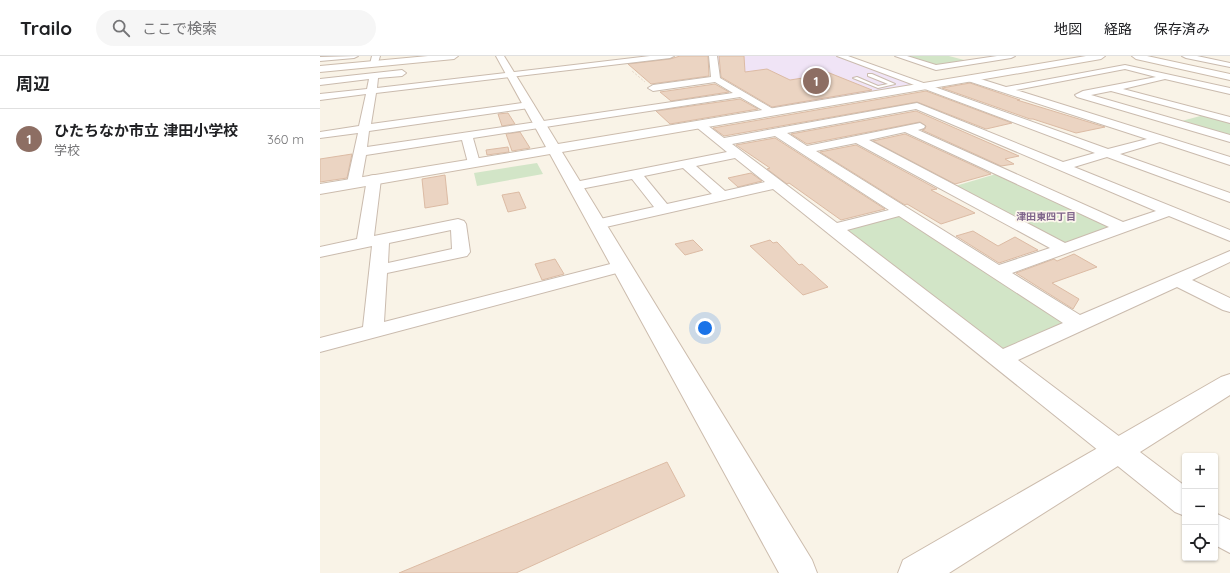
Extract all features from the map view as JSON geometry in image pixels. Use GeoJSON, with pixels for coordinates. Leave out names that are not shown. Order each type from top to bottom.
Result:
{"type":"FeatureCollection","features":[{"type":"Feature","properties":{"kind":"street"},"geometry":{"type":"LineString","coordinates":[[320,59],[354,56]]}},
{"type":"Feature","properties":{"kind":"street"},"geometry":{"type":"LineString","coordinates":[[320,69],[376,61],[454,56]]}},
{"type":"Feature","properties":{"kind":"street"},"geometry":{"type":"LineString","coordinates":[[320,96],[371,90],[502,64],[670,56]]}},
{"type":"Feature","properties":{"kind":"street"},"geometry":{"type":"LineString","coordinates":[[713,56],[716,80]]}},
{"type":"Feature","properties":{"kind":"street"},"geometry":{"type":"LineString","coordinates":[[841,56],[1230,198]]}},
{"type":"Feature","properties":{"kind":"street"},"geometry":{"type":"LineString","coordinates":[[899,56],[936,68],[1011,56]]}},
{"type":"Feature","properties":{"kind":"street"},"geometry":{"type":"LineString","coordinates":[[954,56],[974,61]]}},
{"type":"Feature","properties":{"kind":"street"},"geometry":{"type":"LineString","coordinates":[[320,189],[1101,56]]}},
{"type":"Feature","properties":{"kind":"street"},"geometry":{"type":"LineString","coordinates":[[1136,56],[1230,77]]}},
{"type":"Feature","properties":{"kind":"street"},"geometry":{"type":"LineString","coordinates":[[1189,56],[1230,65]]}},
{"type":"Feature","properties":{"kind":"street"},"geometry":{"type":"LineString","coordinates":[[996,58],[1070,78]]}},
{"type":"Feature","properties":{"kind":"street"},"geometry":{"type":"LineString","coordinates":[[354,183],[376,61]]}},
{"type":"Feature","properties":{"kind":"street"},"geometry":{"type":"LineString","coordinates":[[502,64],[540,125],[799,573]]}},
{"type":"Feature","properties":{"kind":"street"},"geometry":{"type":"LineString","coordinates":[[1006,90],[1125,68],[1230,91]]}},
{"type":"Feature","properties":{"kind":"street"},"geometry":{"type":"LineString","coordinates":[[320,82],[412,72]]}},
{"type":"Feature","properties":{"kind":"street"},"geometry":{"type":"LineString","coordinates":[[1045,102],[1167,76]]}},
{"type":"Feature","properties":{"kind":"street"},"geometry":{"type":"LineString","coordinates":[[971,78],[1230,161]]}},
{"type":"Feature","properties":{"kind":"street"},"geometry":{"type":"LineString","coordinates":[[653,88],[716,80],[773,112]]}},
{"type":"Feature","properties":{"kind":"street"},"geometry":{"type":"LineString","coordinates":[[1140,82],[1162,87]]}},
{"type":"Feature","properties":{"kind":"street"},"geometry":{"type":"LineString","coordinates":[[1111,88],[1230,120]]}},
{"type":"Feature","properties":{"kind":"street"},"geometry":{"type":"LineString","coordinates":[[360,152],[742,94]]}},
{"type":"Feature","properties":{"kind":"street"},"geometry":{"type":"LineString","coordinates":[[1073,96],[1230,139]]}},
{"type":"Feature","properties":{"kind":"street"},"geometry":{"type":"LineString","coordinates":[[822,104],[851,118]]}},
{"type":"Feature","properties":{"kind":"street"},"geometry":{"type":"LineString","coordinates":[[320,135],[528,105]]}},
{"type":"Feature","properties":{"kind":"street"},"geometry":{"type":"LineString","coordinates":[[575,186],[686,164],[777,132],[917,106],[1230,236]]}},
{"type":"Feature","properties":{"kind":"street"},"geometry":{"type":"LineString","coordinates":[[805,150],[950,120]]}},
{"type":"Feature","properties":{"kind":"street"},"geometry":{"type":"LineString","coordinates":[[699,124],[1182,501]]}},
{"type":"Feature","properties":{"kind":"street"},"geometry":{"type":"LineString","coordinates":[[907,128],[1123,228]]}},
{"type":"Feature","properties":{"kind":"street"},"geometry":{"type":"LineString","coordinates":[[777,132],[1079,324]]}},
{"type":"Feature","properties":{"kind":"street"},"geometry":{"type":"LineString","coordinates":[[467,136],[474,163]]}},
{"type":"Feature","properties":{"kind":"street"},"geometry":{"type":"LineString","coordinates":[[858,139],[1064,249]]}},
{"type":"Feature","properties":{"kind":"street"},"geometry":{"type":"LineString","coordinates":[[1062,166],[1159,139]]}},
{"type":"Feature","properties":{"kind":"street"},"geometry":{"type":"LineString","coordinates":[[686,164],[722,196]]}},
{"type":"Feature","properties":{"kind":"street"},"geometry":{"type":"LineString","coordinates":[[636,175],[664,210]]}},
{"type":"Feature","properties":{"kind":"street"},"geometry":{"type":"LineString","coordinates":[[373,331],[378,270],[373,241],[374,180]]}},
{"type":"Feature","properties":{"kind":"street"},"geometry":{"type":"LineString","coordinates":[[597,224],[776,184]]}},
{"type":"Feature","properties":{"kind":"street"},"geometry":{"type":"LineString","coordinates":[[834,229],[901,211]]}},
{"type":"Feature","properties":{"kind":"street"},"geometry":{"type":"LineString","coordinates":[[998,272],[1170,211]]}},
{"type":"Feature","properties":{"kind":"street"},"geometry":{"type":"LineString","coordinates":[[320,252],[458,224],[461,252],[378,270]]}},
{"type":"Feature","properties":{"kind":"street"},"geometry":{"type":"LineString","coordinates":[[1000,359],[1230,256]]}},
{"type":"Feature","properties":{"kind":"street"},"geometry":{"type":"LineString","coordinates":[[320,345],[622,266]]}},
{"type":"Feature","properties":{"kind":"street"},"geometry":{"type":"LineString","coordinates":[[1177,280],[1230,306]]}},
{"type":"Feature","properties":{"kind":"street"},"geometry":{"type":"LineString","coordinates":[[916,573],[1230,383]]}},
{"type":"Feature","properties":{"kind":"street"},"geometry":{"type":"LineString","coordinates":[[1218,529],[1230,538]]}},
{"type":"Feature","properties":{"kind":"lane"},"geometry":{"type":"LineString","coordinates":[[870,75],[893,84],[878,87],[855,78],[870,75],[888,73]]}},
{"type":"Feature","properties":{"kind":"shaded area"},"geometry":{"type":"Polygon","coordinates":[[[717,56],[835,56],[915,85],[777,110],[722,77],[717,56]]]}},
{"type":"Feature","properties":{"kind":"green space"},"geometry":{"type":"Polygon","coordinates":[[[902,56],[949,56],[968,61],[936,67],[902,56]]]}},
{"type":"Feature","properties":{"kind":"green space"},"geometry":{"type":"Polygon","coordinates":[[[1204,115],[1230,122],[1230,138],[1178,122],[1204,115]]]}},
{"type":"Feature","properties":{"kind":"green space"},"geometry":{"type":"Polygon","coordinates":[[[537,163],[543,174],[477,186],[474,173],[537,163]]]}},
{"type":"Feature","properties":{"kind":"green space"},"geometry":{"type":"Polygon","coordinates":[[[996,174],[1112,228],[1065,246],[952,187],[996,174]]]}},
{"type":"Feature","properties":{"kind":"green space"},"geometry":{"type":"Polygon","coordinates":[[[898,215],[1069,325],[1004,351],[842,231],[898,215]]]}},
{"type":"Feature","properties":{"kind":"building"},"geometry":{"type":"Polygon","coordinates":[[[680,56],[708,56],[709,76],[651,84],[628,64],[670,59],[680,56]]]}},
{"type":"Feature","properties":{"kind":"building"},"geometry":{"type":"Polygon","coordinates":[[[719,56],[744,56],[745,72],[767,69],[790,80],[809,77],[808,74],[824,74],[827,72],[872,90],[772,107],[721,77],[719,56]]]}},
{"type":"Feature","properties":{"kind":"building"},"geometry":{"type":"Polygon","coordinates":[[[970,83],[1020,100],[1017,100],[1105,127],[1076,133],[1030,119],[942,88],[970,83]]]}},
{"type":"Feature","properties":{"kind":"building"},"geometry":{"type":"Polygon","coordinates":[[[715,84],[729,92],[671,101],[660,92],[715,84]]]}},
{"type":"Feature","properties":{"kind":"building"},"geometry":{"type":"Polygon","coordinates":[[[926,91],[1012,123],[986,129],[917,102],[724,136],[713,128],[926,91]]]}},
{"type":"Feature","properties":{"kind":"building"},"geometry":{"type":"Polygon","coordinates":[[[740,99],[758,109],[670,124],[656,111],[740,99]]]}},
{"type":"Feature","properties":{"kind":"building"},"geometry":{"type":"Polygon","coordinates":[[[916,111],[1019,156],[1005,159],[1014,164],[1001,166],[922,130],[925,129],[926,126],[920,122],[807,144],[791,134],[916,111]]]}},
{"type":"Feature","properties":{"kind":"building"},"geometry":{"type":"Polygon","coordinates":[[[508,113],[515,124],[502,126],[498,114],[508,113]]]}},
{"type":"Feature","properties":{"kind":"building"},"geometry":{"type":"Polygon","coordinates":[[[520,132],[530,148],[512,151],[506,134],[520,132]]]}},
{"type":"Feature","properties":{"kind":"building"},"geometry":{"type":"Polygon","coordinates":[[[905,134],[991,174],[955,184],[873,141],[905,134]]]}},
{"type":"Feature","properties":{"kind":"building"},"geometry":{"type":"Polygon","coordinates":[[[775,138],[885,209],[841,220],[789,183],[787,184],[767,169],[770,168],[736,145],[775,138]]]}},
{"type":"Feature","properties":{"kind":"building"},"geometry":{"type":"Polygon","coordinates":[[[856,145],[937,189],[931,190],[975,213],[941,224],[907,204],[905,205],[820,152],[856,145]]]}},
{"type":"Feature","properties":{"kind":"building"},"geometry":{"type":"Polygon","coordinates":[[[508,147],[509,152],[487,155],[486,150],[508,147]]]}},
{"type":"Feature","properties":{"kind":"building"},"geometry":{"type":"Polygon","coordinates":[[[352,154],[347,178],[320,182],[320,159],[352,154]]]}},
{"type":"Feature","properties":{"kind":"building"},"geometry":{"type":"Polygon","coordinates":[[[751,173],[762,181],[738,187],[728,178],[751,173]]]}},
{"type":"Feature","properties":{"kind":"building"},"geometry":{"type":"Polygon","coordinates":[[[445,175],[448,204],[425,208],[422,179],[445,175]]]}},
{"type":"Feature","properties":{"kind":"building"},"geometry":{"type":"Polygon","coordinates":[[[519,192],[526,208],[508,212],[502,195],[519,192]]]}},
{"type":"Feature","properties":{"kind":"building"},"geometry":{"type":"Polygon","coordinates":[[[973,231],[998,246],[1015,237],[1038,250],[999,263],[956,236],[973,231]]]}},
{"type":"Feature","properties":{"kind":"building"},"geometry":{"type":"Polygon","coordinates":[[[693,240],[703,250],[685,255],[675,244],[693,240]]]}},
{"type":"Feature","properties":{"kind":"building"},"geometry":{"type":"Polygon","coordinates":[[[770,240],[773,243],[777,242],[799,265],[802,264],[828,287],[803,295],[750,246],[770,240]]]}},
{"type":"Feature","properties":{"kind":"building"},"geometry":{"type":"Polygon","coordinates":[[[1074,254],[1097,267],[1052,283],[1079,299],[1073,309],[1016,273],[1054,259],[1057,261],[1074,254]]]}},
{"type":"Feature","properties":{"kind":"building"},"geometry":{"type":"Polygon","coordinates":[[[555,259],[564,274],[542,280],[535,264],[555,259]]]}},
{"type":"Feature","properties":{"kind":"building"},"geometry":{"type":"Polygon","coordinates":[[[667,462],[685,496],[516,573],[399,573],[667,462]]]}},
{"type":"Feature","properties":{"kind":"place","name":"ひたちなか市立 津田小学校"},"geometry":{"type":"Point","coordinates":[816,81]}},
{"type":"Feature","properties":{"kind":"district","name":"津田東四丁目"},"geometry":{"type":"Point","coordinates":[1046,216]}}]}
